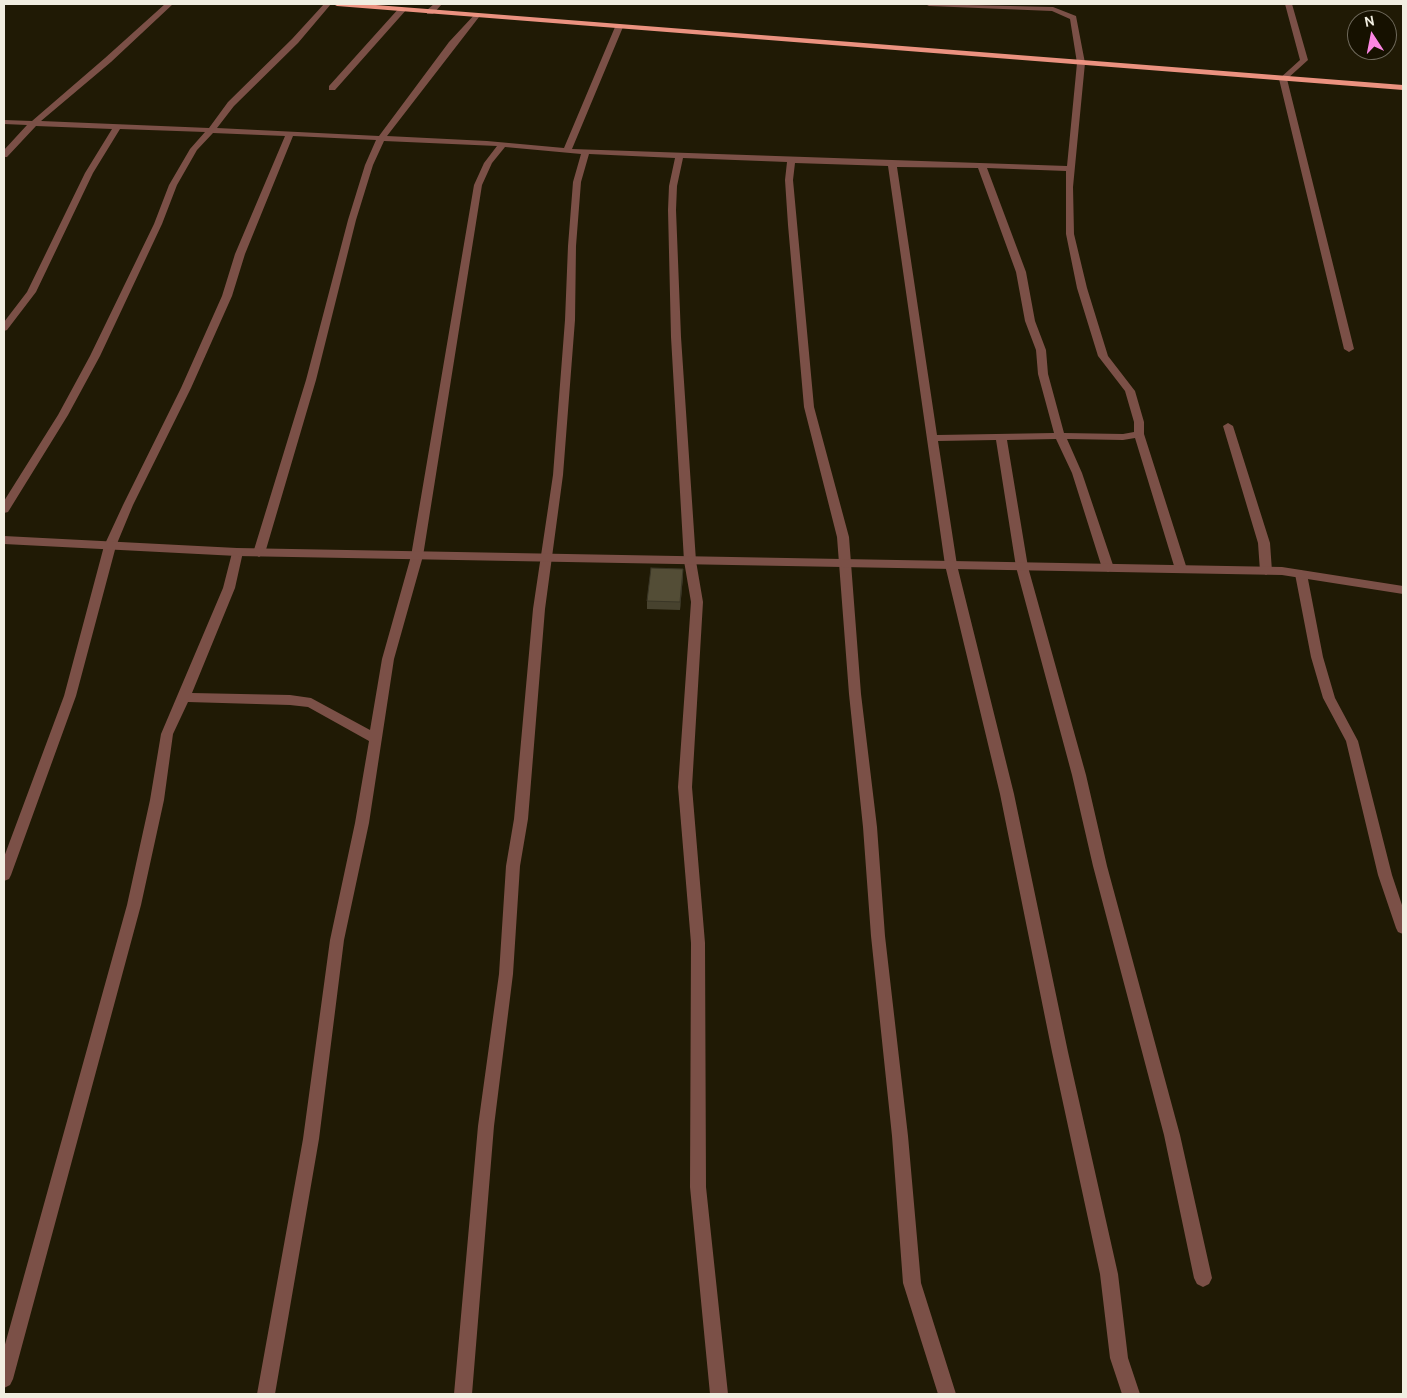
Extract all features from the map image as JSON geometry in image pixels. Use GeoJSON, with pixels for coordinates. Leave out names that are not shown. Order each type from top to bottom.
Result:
{"type":"FeatureCollection","features":[{"type":"Feature","properties":{"kind":"highway"},"geometry":{"type":"LineString","coordinates":[[338,4],[1403,88]]}},
{"type":"Feature","properties":{"kind":"street"},"geometry":{"type":"LineString","coordinates":[[4,155],[34,123],[108,60],[169,4]]}},
{"type":"Feature","properties":{"kind":"street"},"geometry":{"type":"LineString","coordinates":[[4,509],[63,415],[95,356],[158,224],[173,185],[194,149],[231,104],[295,41],[328,4]]}},
{"type":"Feature","properties":{"kind":"street"},"geometry":{"type":"LineString","coordinates":[[430,12],[438,4]]}},
{"type":"Feature","properties":{"kind":"street"},"geometry":{"type":"LineString","coordinates":[[929,4],[1053,9],[1073,18],[1081,63],[1070,169],[1070,234],[1082,288],[1103,356],[1130,391],[1139,422],[1139,434],[1181,569]]}},
{"type":"Feature","properties":{"kind":"street"},"geometry":{"type":"LineString","coordinates":[[1288,4],[1304,60],[1284,78],[1296,140],[1349,349]]}},
{"type":"Feature","properties":{"kind":"street"},"geometry":{"type":"LineString","coordinates":[[332,88],[403,9]]}},
{"type":"Feature","properties":{"kind":"street"},"geometry":{"type":"LineString","coordinates":[[259,553],[311,380],[352,220],[370,164],[381,139],[476,15]]}},
{"type":"Feature","properties":{"kind":"street"},"geometry":{"type":"LineString","coordinates":[[567,151],[620,27]]}},
{"type":"Feature","properties":{"kind":"street"},"geometry":{"type":"LineString","coordinates":[[4,122],[211,130],[502,145],[586,152],[1070,169]]}},
{"type":"Feature","properties":{"kind":"street"},"geometry":{"type":"LineString","coordinates":[[4,328],[32,292],[89,173],[118,126]]}},
{"type":"Feature","properties":{"kind":"street"},"geometry":{"type":"LineString","coordinates":[[4,875],[70,696],[110,546],[128,505],[186,388],[227,296],[240,254],[289,135]]}},
{"type":"Feature","properties":{"kind":"street"},"geometry":{"type":"LineString","coordinates":[[266,1394],[311,1139],[337,940],[360,832],[388,659],[417,556],[478,185],[488,163],[502,145]]}},
{"type":"Feature","properties":{"kind":"street"},"geometry":{"type":"LineString","coordinates":[[463,1394],[486,1126],[506,974],[513,866],[521,819],[539,609],[558,475],[570,320],[572,246],[577,182],[586,152]]}},
{"type":"Feature","properties":{"kind":"street"},"geometry":{"type":"LineString","coordinates":[[679,156],[673,186],[672,210],[676,337],[690,561],[697,602],[685,787],[698,943],[698,1187],[719,1394]]}},
{"type":"Feature","properties":{"kind":"street"},"geometry":{"type":"LineString","coordinates":[[791,160],[789,180],[792,225],[810,407],[843,537],[855,694],[870,827],[878,936],[900,1136],[912,1283],[947,1394]]}},
{"type":"Feature","properties":{"kind":"street"},"geometry":{"type":"LineString","coordinates":[[892,164],[951,565],[1007,794],[1060,1052],[1109,1274],[1119,1358],[1131,1394]]}},
{"type":"Feature","properties":{"kind":"street"},"geometry":{"type":"LineString","coordinates":[[982,166],[1021,272],[1030,321],[1040,350],[1043,374],[1060,436],[1077,473],[1108,568]]}},
{"type":"Feature","properties":{"kind":"street"},"geometry":{"type":"LineString","coordinates":[[1228,426],[1264,543],[1266,571]]}},
{"type":"Feature","properties":{"kind":"street"},"geometry":{"type":"LineString","coordinates":[[932,438],[1123,437],[1139,434]]}},
{"type":"Feature","properties":{"kind":"street"},"geometry":{"type":"LineString","coordinates":[[1001,438],[1022,566],[1172,1135],[1203,1278]]}},
{"type":"Feature","properties":{"kind":"street"},"geometry":{"type":"LineString","coordinates":[[4,540],[259,553],[1266,571],[1302,574],[1403,590]]}},
{"type":"Feature","properties":{"kind":"street"},"geometry":{"type":"LineString","coordinates":[[4,1379],[134,905],[157,800],[167,734],[229,588],[237,552]]}},
{"type":"Feature","properties":{"kind":"street"},"geometry":{"type":"LineString","coordinates":[[1302,574],[1316,657],[1329,698],[1352,741],[1385,875],[1403,928]]}},
{"type":"Feature","properties":{"kind":"street"},"geometry":{"type":"LineString","coordinates":[[184,697],[290,700],[311,703],[375,739]]}},
{"type":"Feature","properties":{"kind":"building"},"geometry":{"type":"Polygon","coordinates":[[[651,568],[683,569],[680,602],[647,601],[651,568]]]}}]}
